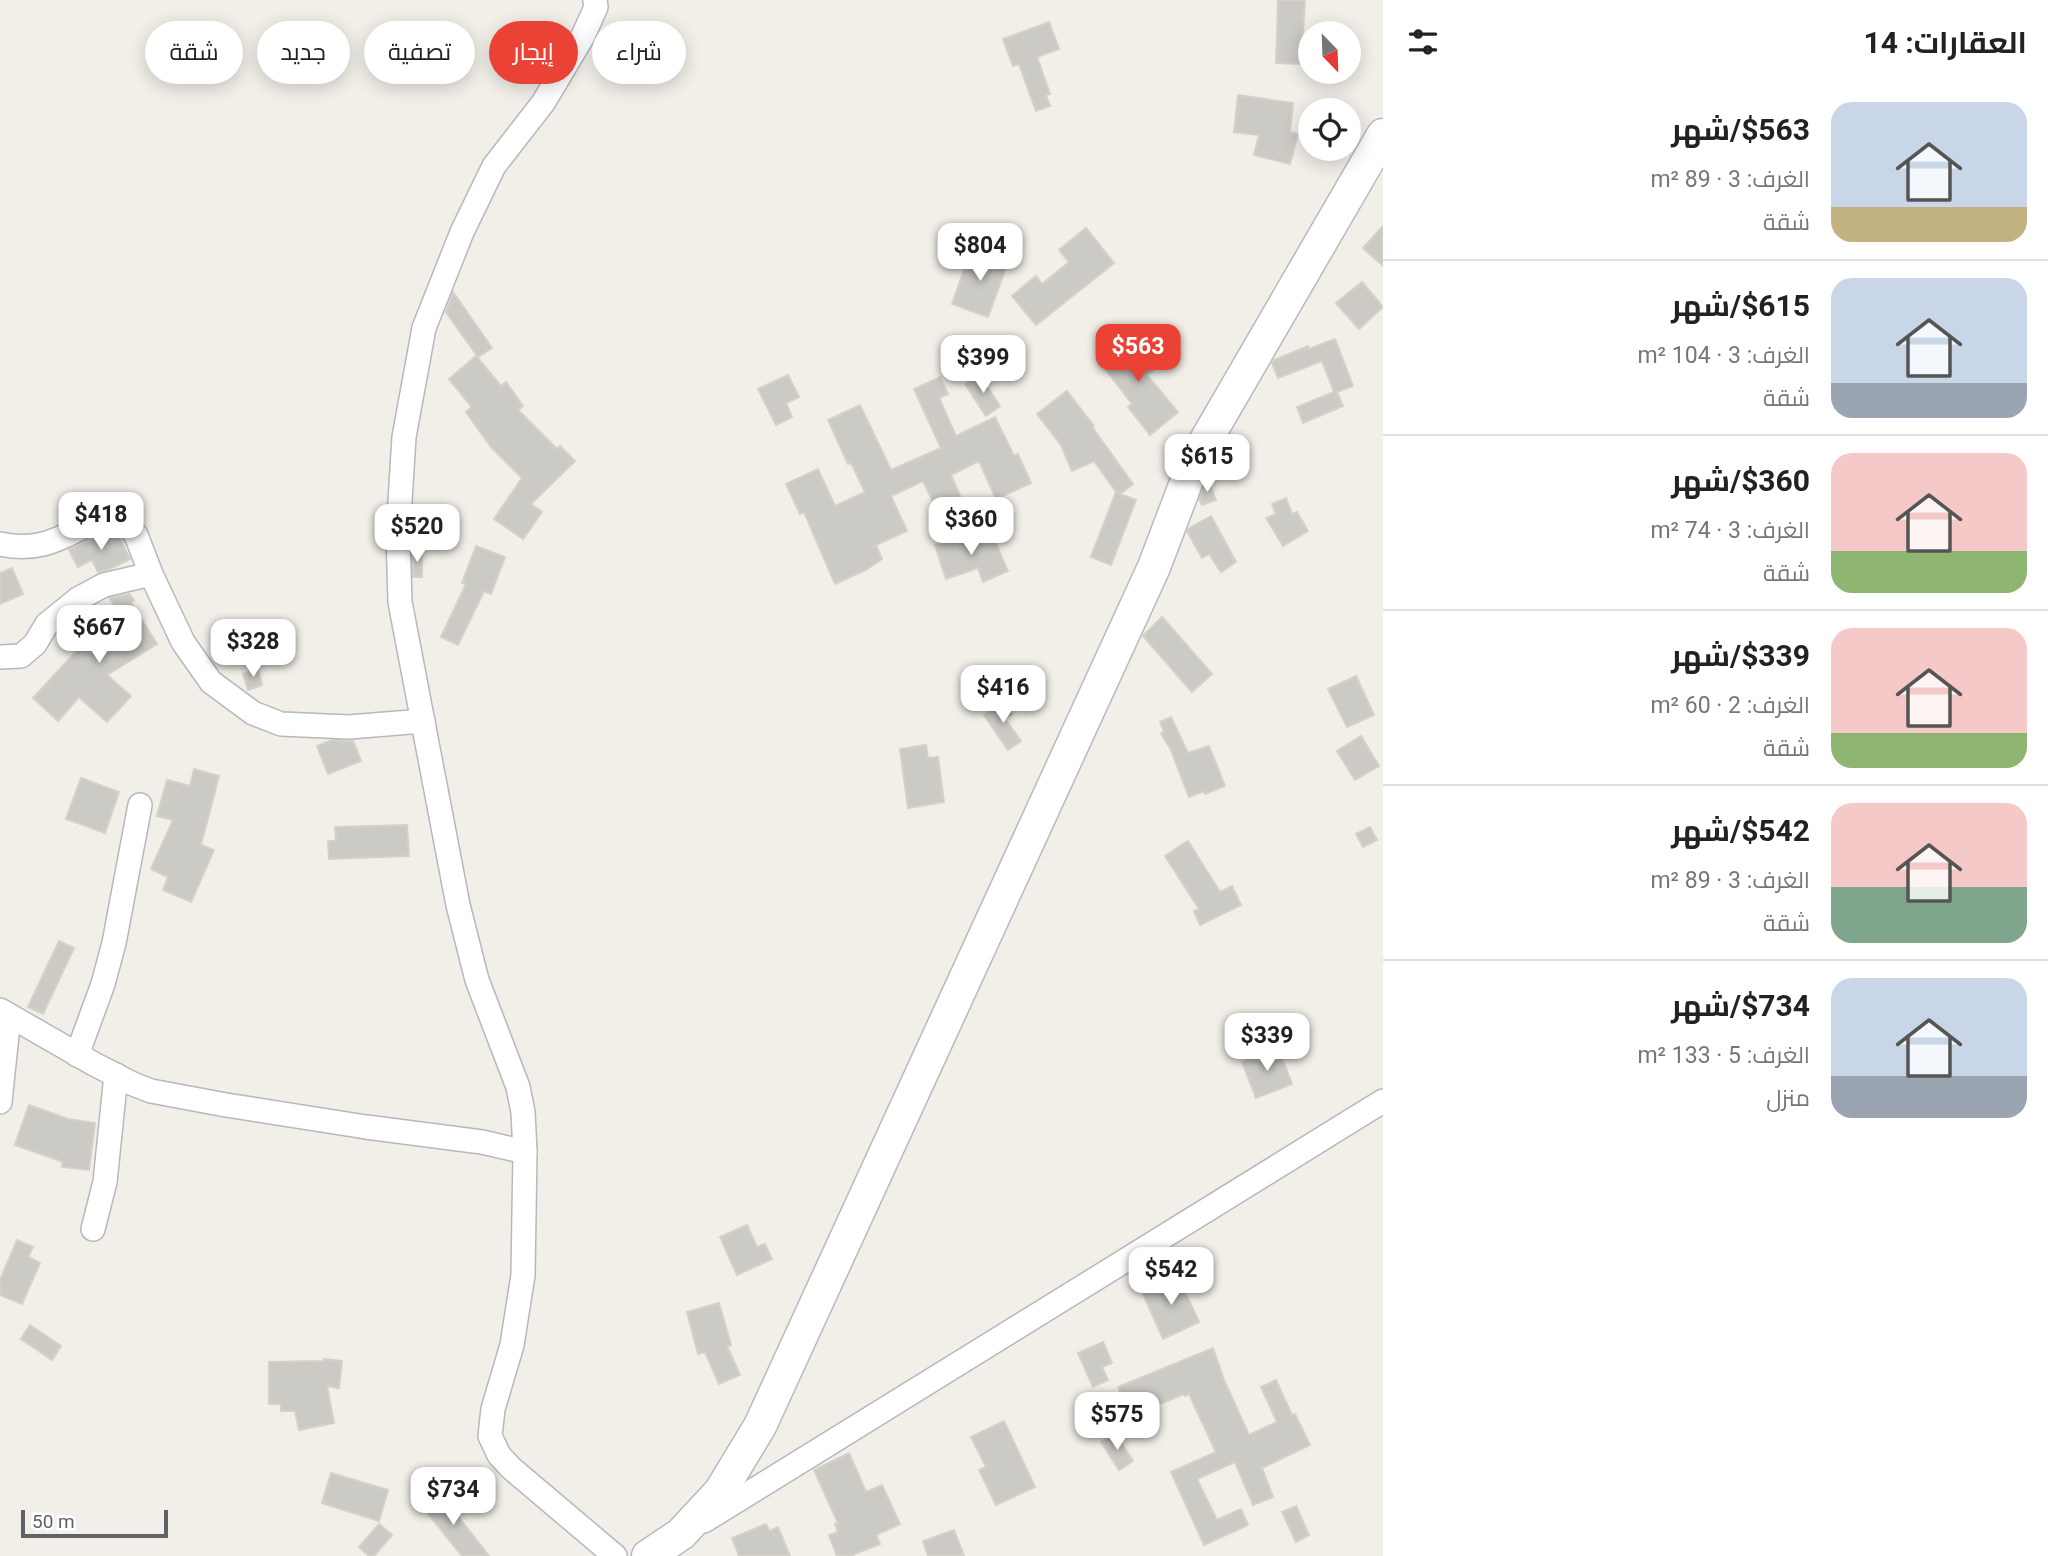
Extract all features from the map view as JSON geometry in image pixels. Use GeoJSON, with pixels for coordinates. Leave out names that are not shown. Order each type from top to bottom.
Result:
{"type":"FeatureCollection","features":[{"type":"Feature","properties":{"kind":"street"},"geometry":{"type":"LineString","coordinates":[[595,0],[596,6],[583,36],[544,103],[494,166],[462,232],[424,328],[404,437],[398,534],[400,602],[457,905],[477,980],[518,1087],[523,1112],[523,1275],[512,1345],[493,1409],[490,1436],[499,1455],[511,1468],[615,1556]]}},
{"type":"Feature","properties":{"kind":"street"},"geometry":{"type":"LineString","coordinates":[[681,1534],[720,1492],[760,1426],[1149,579],[1195,459],[1383,135]]}},
{"type":"Feature","properties":{"kind":"street"},"geometry":{"type":"LineString","coordinates":[[0,544],[19,548],[48,545],[109,515],[122,519],[136,536],[183,642],[211,682],[253,713],[281,724],[349,727],[423,721]]}},
{"type":"Feature","properties":{"kind":"street"},"geometry":{"type":"LineString","coordinates":[[0,657],[21,656],[35,644],[47,624],[78,599],[104,585],[151,574]]}},
{"type":"Feature","properties":{"kind":"street"},"geometry":{"type":"LineString","coordinates":[[77,1055],[103,984],[114,943],[140,805]]}},
{"type":"Feature","properties":{"kind":"street"},"geometry":{"type":"LineString","coordinates":[[0,1102],[4,1013],[77,1055],[152,1091],[366,1127],[482,1142],[525,1152]]}},
{"type":"Feature","properties":{"kind":"street"},"geometry":{"type":"LineString","coordinates":[[93,1229],[105,1182],[116,1075]]}},
{"type":"Feature","properties":{"kind":"street"},"geometry":{"type":"LineString","coordinates":[[648,1556],[1383,1101]]}},
{"type":"Feature","properties":{"kind":"building"},"geometry":{"type":"Polygon","coordinates":[[[1278,0],[1305,0],[1304,21],[1298,21],[1298,64],[1276,63],[1278,0]]]}},
{"type":"Feature","properties":{"kind":"building"},"geometry":{"type":"Polygon","coordinates":[[[1049,22],[1059,49],[1037,57],[1050,94],[1046,95],[1050,106],[1036,111],[1019,64],[1013,66],[1003,39],[1049,22]]]}},
{"type":"Feature","properties":{"kind":"building"},"geometry":{"type":"Polygon","coordinates":[[[1238,95],[1293,103],[1290,132],[1298,134],[1290,164],[1254,155],[1259,135],[1234,132],[1238,95]]]}},
{"type":"Feature","properties":{"kind":"building"},"geometry":{"type":"Polygon","coordinates":[[[1383,226],[1383,266],[1363,248],[1383,226]]]}},
{"type":"Feature","properties":{"kind":"building"},"geometry":{"type":"Polygon","coordinates":[[[1086,228],[1114,263],[1036,325],[1012,296],[1036,276],[1042,284],[1069,262],[1059,250],[1086,228]]]}},
{"type":"Feature","properties":{"kind":"building"},"geometry":{"type":"Polygon","coordinates":[[[972,248],[1008,262],[988,317],[952,304],[972,248]]]}},
{"type":"Feature","properties":{"kind":"building"},"geometry":{"type":"Polygon","coordinates":[[[1362,282],[1383,307],[1359,329],[1336,303],[1362,282]]]}},
{"type":"Feature","properties":{"kind":"building"},"geometry":{"type":"Polygon","coordinates":[[[453,292],[492,348],[478,357],[446,312],[453,292]]]}},
{"type":"Feature","properties":{"kind":"building"},"geometry":{"type":"Polygon","coordinates":[[[1122,329],[1153,371],[1147,375],[1178,412],[1150,435],[1128,407],[1132,404],[1106,370],[1116,363],[1102,347],[1122,329]]]}},
{"type":"Feature","properties":{"kind":"building"},"geometry":{"type":"Polygon","coordinates":[[[1335,339],[1353,386],[1337,392],[1343,406],[1303,423],[1297,407],[1334,392],[1322,361],[1278,378],[1272,363],[1308,346],[1309,349],[1335,339]]]}},
{"type":"Feature","properties":{"kind":"building"},"geometry":{"type":"Polygon","coordinates":[[[476,356],[501,386],[506,382],[523,406],[518,410],[557,449],[560,446],[575,461],[531,504],[542,512],[523,539],[494,519],[522,478],[491,447],[466,412],[472,407],[449,379],[476,356]]]}},
{"type":"Feature","properties":{"kind":"building"},"geometry":{"type":"Polygon","coordinates":[[[788,375],[799,397],[786,403],[792,417],[776,425],[758,389],[788,375]]]}},
{"type":"Feature","properties":{"kind":"building"},"geometry":{"type":"Polygon","coordinates":[[[979,375],[1000,406],[986,416],[965,384],[979,375]]]}},
{"type":"Feature","properties":{"kind":"building"},"geometry":{"type":"Polygon","coordinates":[[[940,377],[948,394],[939,398],[956,436],[995,417],[1014,456],[1018,454],[1031,483],[996,499],[979,461],[951,475],[964,505],[940,516],[923,481],[891,496],[907,531],[876,545],[882,559],[866,570],[835,584],[804,512],[800,514],[786,484],[818,469],[835,506],[865,492],[851,463],[848,464],[828,420],[860,405],[891,470],[941,448],[914,389],[940,377]]]}},
{"type":"Feature","properties":{"kind":"building"},"geometry":{"type":"Polygon","coordinates":[[[1067,391],[1133,484],[1120,494],[1136,500],[1111,565],[1091,557],[1116,492],[1094,461],[1072,471],[1061,445],[1037,414],[1067,391]]]}},
{"type":"Feature","properties":{"kind":"building"},"geometry":{"type":"Polygon","coordinates":[[[1207,478],[1216,500],[1202,505],[1199,499],[1207,478]]]}},
{"type":"Feature","properties":{"kind":"building"},"geometry":{"type":"Polygon","coordinates":[[[1286,498],[1292,514],[1297,512],[1308,531],[1283,546],[1266,518],[1276,514],[1272,504],[1286,498]]]}},
{"type":"Feature","properties":{"kind":"building"},"geometry":{"type":"Polygon","coordinates":[[[1211,516],[1236,562],[1221,572],[1209,554],[1202,558],[1187,531],[1211,516]]]}},
{"type":"Feature","properties":{"kind":"building"},"geometry":{"type":"Polygon","coordinates":[[[112,530],[119,537],[130,559],[98,572],[92,560],[78,567],[69,550],[112,530]]]}},
{"type":"Feature","properties":{"kind":"building"},"geometry":{"type":"Polygon","coordinates":[[[974,532],[978,541],[992,535],[1008,571],[983,582],[978,568],[946,579],[935,545],[974,532]]]}},
{"type":"Feature","properties":{"kind":"building"},"geometry":{"type":"Polygon","coordinates":[[[476,546],[505,557],[491,594],[484,591],[458,645],[441,637],[466,584],[462,583],[476,546]]]}},
{"type":"Feature","properties":{"kind":"building"},"geometry":{"type":"Polygon","coordinates":[[[413,552],[422,552],[422,577],[413,577],[413,552]]]}},
{"type":"Feature","properties":{"kind":"building"},"geometry":{"type":"Polygon","coordinates":[[[12,568],[23,594],[0,604],[0,573],[12,568]]]}},
{"type":"Feature","properties":{"kind":"building"},"geometry":{"type":"Polygon","coordinates":[[[129,594],[134,600],[131,603],[157,644],[107,675],[131,696],[107,722],[79,697],[58,721],[33,698],[97,629],[120,614],[109,598],[129,594]]]}},
{"type":"Feature","properties":{"kind":"building"},"geometry":{"type":"Polygon","coordinates":[[[1162,617],[1212,674],[1192,692],[1143,636],[1162,617]]]}},
{"type":"Feature","properties":{"kind":"building"},"geometry":{"type":"Polygon","coordinates":[[[258,669],[262,685],[248,690],[243,674],[258,669]]]}},
{"type":"Feature","properties":{"kind":"building"},"geometry":{"type":"Polygon","coordinates":[[[1356,676],[1374,715],[1347,727],[1328,689],[1356,676]]]}},
{"type":"Feature","properties":{"kind":"building"},"geometry":{"type":"Polygon","coordinates":[[[1004,701],[1012,714],[1005,719],[1021,741],[1008,750],[984,715],[1004,701]]]}},
{"type":"Feature","properties":{"kind":"building"},"geometry":{"type":"Polygon","coordinates":[[[1171,717],[1188,753],[1209,746],[1225,786],[1189,797],[1171,750],[1161,733],[1164,732],[1160,722],[1171,717]]]}},
{"type":"Feature","properties":{"kind":"building"},"geometry":{"type":"Polygon","coordinates":[[[1361,736],[1379,766],[1355,780],[1337,751],[1361,736]]]}},
{"type":"Feature","properties":{"kind":"building"},"geometry":{"type":"Polygon","coordinates":[[[332,740],[353,741],[361,761],[328,774],[317,746],[332,740]]]}},
{"type":"Feature","properties":{"kind":"building"},"geometry":{"type":"Polygon","coordinates":[[[926,745],[928,758],[938,757],[944,802],[908,808],[900,749],[926,745]]]}},
{"type":"Feature","properties":{"kind":"building"},"geometry":{"type":"Polygon","coordinates":[[[194,769],[219,776],[201,845],[214,850],[191,902],[163,890],[168,877],[151,869],[173,820],[157,816],[167,780],[190,786],[194,769]]]}},
{"type":"Feature","properties":{"kind":"building"},"geometry":{"type":"Polygon","coordinates":[[[81,778],[119,792],[105,833],[66,819],[81,778]]]}},
{"type":"Feature","properties":{"kind":"building"},"geometry":{"type":"Polygon","coordinates":[[[407,825],[409,856],[329,859],[328,841],[336,841],[335,827],[407,825]]]}},
{"type":"Feature","properties":{"kind":"building"},"geometry":{"type":"Polygon","coordinates":[[[1370,827],[1377,840],[1363,847],[1356,834],[1370,827]]]}},
{"type":"Feature","properties":{"kind":"building"},"geometry":{"type":"Polygon","coordinates":[[[1188,841],[1220,892],[1232,886],[1241,905],[1200,925],[1194,911],[1199,909],[1165,856],[1188,841]]]}},
{"type":"Feature","properties":{"kind":"building"},"geometry":{"type":"Polygon","coordinates":[[[59,941],[74,948],[43,1014],[28,1007],[59,941]]]}},
{"type":"Feature","properties":{"kind":"building"},"geometry":{"type":"Polygon","coordinates":[[[1278,1048],[1292,1084],[1256,1098],[1242,1062],[1278,1048]]]}},
{"type":"Feature","properties":{"kind":"building"},"geometry":{"type":"Polygon","coordinates":[[[29,1105],[68,1119],[95,1123],[89,1170],[62,1167],[63,1162],[15,1145],[29,1105]]]}},
{"type":"Feature","properties":{"kind":"building"},"geometry":{"type":"Polygon","coordinates":[[[747,1225],[757,1247],[765,1244],[772,1259],[737,1275],[720,1237],[747,1225]]]}},
{"type":"Feature","properties":{"kind":"building"},"geometry":{"type":"Polygon","coordinates":[[[17,1240],[33,1247],[28,1257],[40,1263],[22,1304],[0,1295],[0,1280],[17,1240]]]}},
{"type":"Feature","properties":{"kind":"building"},"geometry":{"type":"Polygon","coordinates":[[[1176,1272],[1199,1322],[1163,1339],[1143,1294],[1165,1283],[1163,1278],[1176,1272]]]}},
{"type":"Feature","properties":{"kind":"building"},"geometry":{"type":"Polygon","coordinates":[[[719,1303],[731,1345],[727,1346],[740,1375],[719,1384],[705,1352],[698,1354],[687,1312],[719,1303]]]}},
{"type":"Feature","properties":{"kind":"building"},"geometry":{"type":"Polygon","coordinates":[[[30,1325],[61,1346],[52,1360],[21,1339],[30,1325]]]}},
{"type":"Feature","properties":{"kind":"building"},"geometry":{"type":"Polygon","coordinates":[[[1103,1342],[1112,1363],[1102,1367],[1108,1380],[1093,1387],[1078,1353],[1103,1342]]]}},
{"type":"Feature","properties":{"kind":"building"},"geometry":{"type":"Polygon","coordinates":[[[1213,1348],[1249,1435],[1277,1422],[1261,1387],[1276,1380],[1310,1445],[1262,1468],[1273,1497],[1253,1505],[1235,1462],[1197,1479],[1217,1520],[1241,1509],[1248,1525],[1204,1545],[1171,1472],[1216,1452],[1189,1394],[1131,1416],[1118,1387],[1213,1348]]]}},
{"type":"Feature","properties":{"kind":"building"},"geometry":{"type":"Polygon","coordinates":[[[324,1359],[342,1361],[339,1388],[327,1386],[334,1423],[299,1430],[295,1411],[281,1411],[281,1404],[269,1404],[269,1362],[324,1359]]]}},
{"type":"Feature","properties":{"kind":"building"},"geometry":{"type":"Polygon","coordinates":[[[1004,1421],[1035,1487],[996,1505],[979,1470],[986,1467],[971,1437],[1004,1421]]]}},
{"type":"Feature","properties":{"kind":"building"},"geometry":{"type":"Polygon","coordinates":[[[1115,1433],[1133,1461],[1119,1470],[1101,1442],[1115,1433]]]}},
{"type":"Feature","properties":{"kind":"building"},"geometry":{"type":"Polygon","coordinates":[[[849,1453],[866,1492],[882,1485],[900,1524],[876,1535],[880,1544],[850,1556],[837,1556],[829,1535],[838,1532],[835,1524],[838,1523],[814,1470],[849,1453]]]}},
{"type":"Feature","properties":{"kind":"building"},"geometry":{"type":"Polygon","coordinates":[[[331,1473],[388,1490],[379,1521],[322,1503],[331,1473]]]}},
{"type":"Feature","properties":{"kind":"building"},"geometry":{"type":"Polygon","coordinates":[[[438,1491],[489,1556],[462,1556],[421,1505],[438,1491]]]}},
{"type":"Feature","properties":{"kind":"building"},"geometry":{"type":"Polygon","coordinates":[[[1296,1506],[1309,1535],[1296,1542],[1282,1512],[1296,1506]]]}},
{"type":"Feature","properties":{"kind":"building"},"geometry":{"type":"Polygon","coordinates":[[[379,1524],[392,1535],[374,1556],[369,1556],[359,1547],[379,1524]]]}},
{"type":"Feature","properties":{"kind":"building"},"geometry":{"type":"Polygon","coordinates":[[[766,1524],[769,1531],[778,1527],[790,1556],[739,1556],[732,1538],[766,1524]]]}},
{"type":"Feature","properties":{"kind":"building"},"geometry":{"type":"Polygon","coordinates":[[[954,1530],[964,1556],[928,1556],[923,1541],[954,1530]]]}}]}
